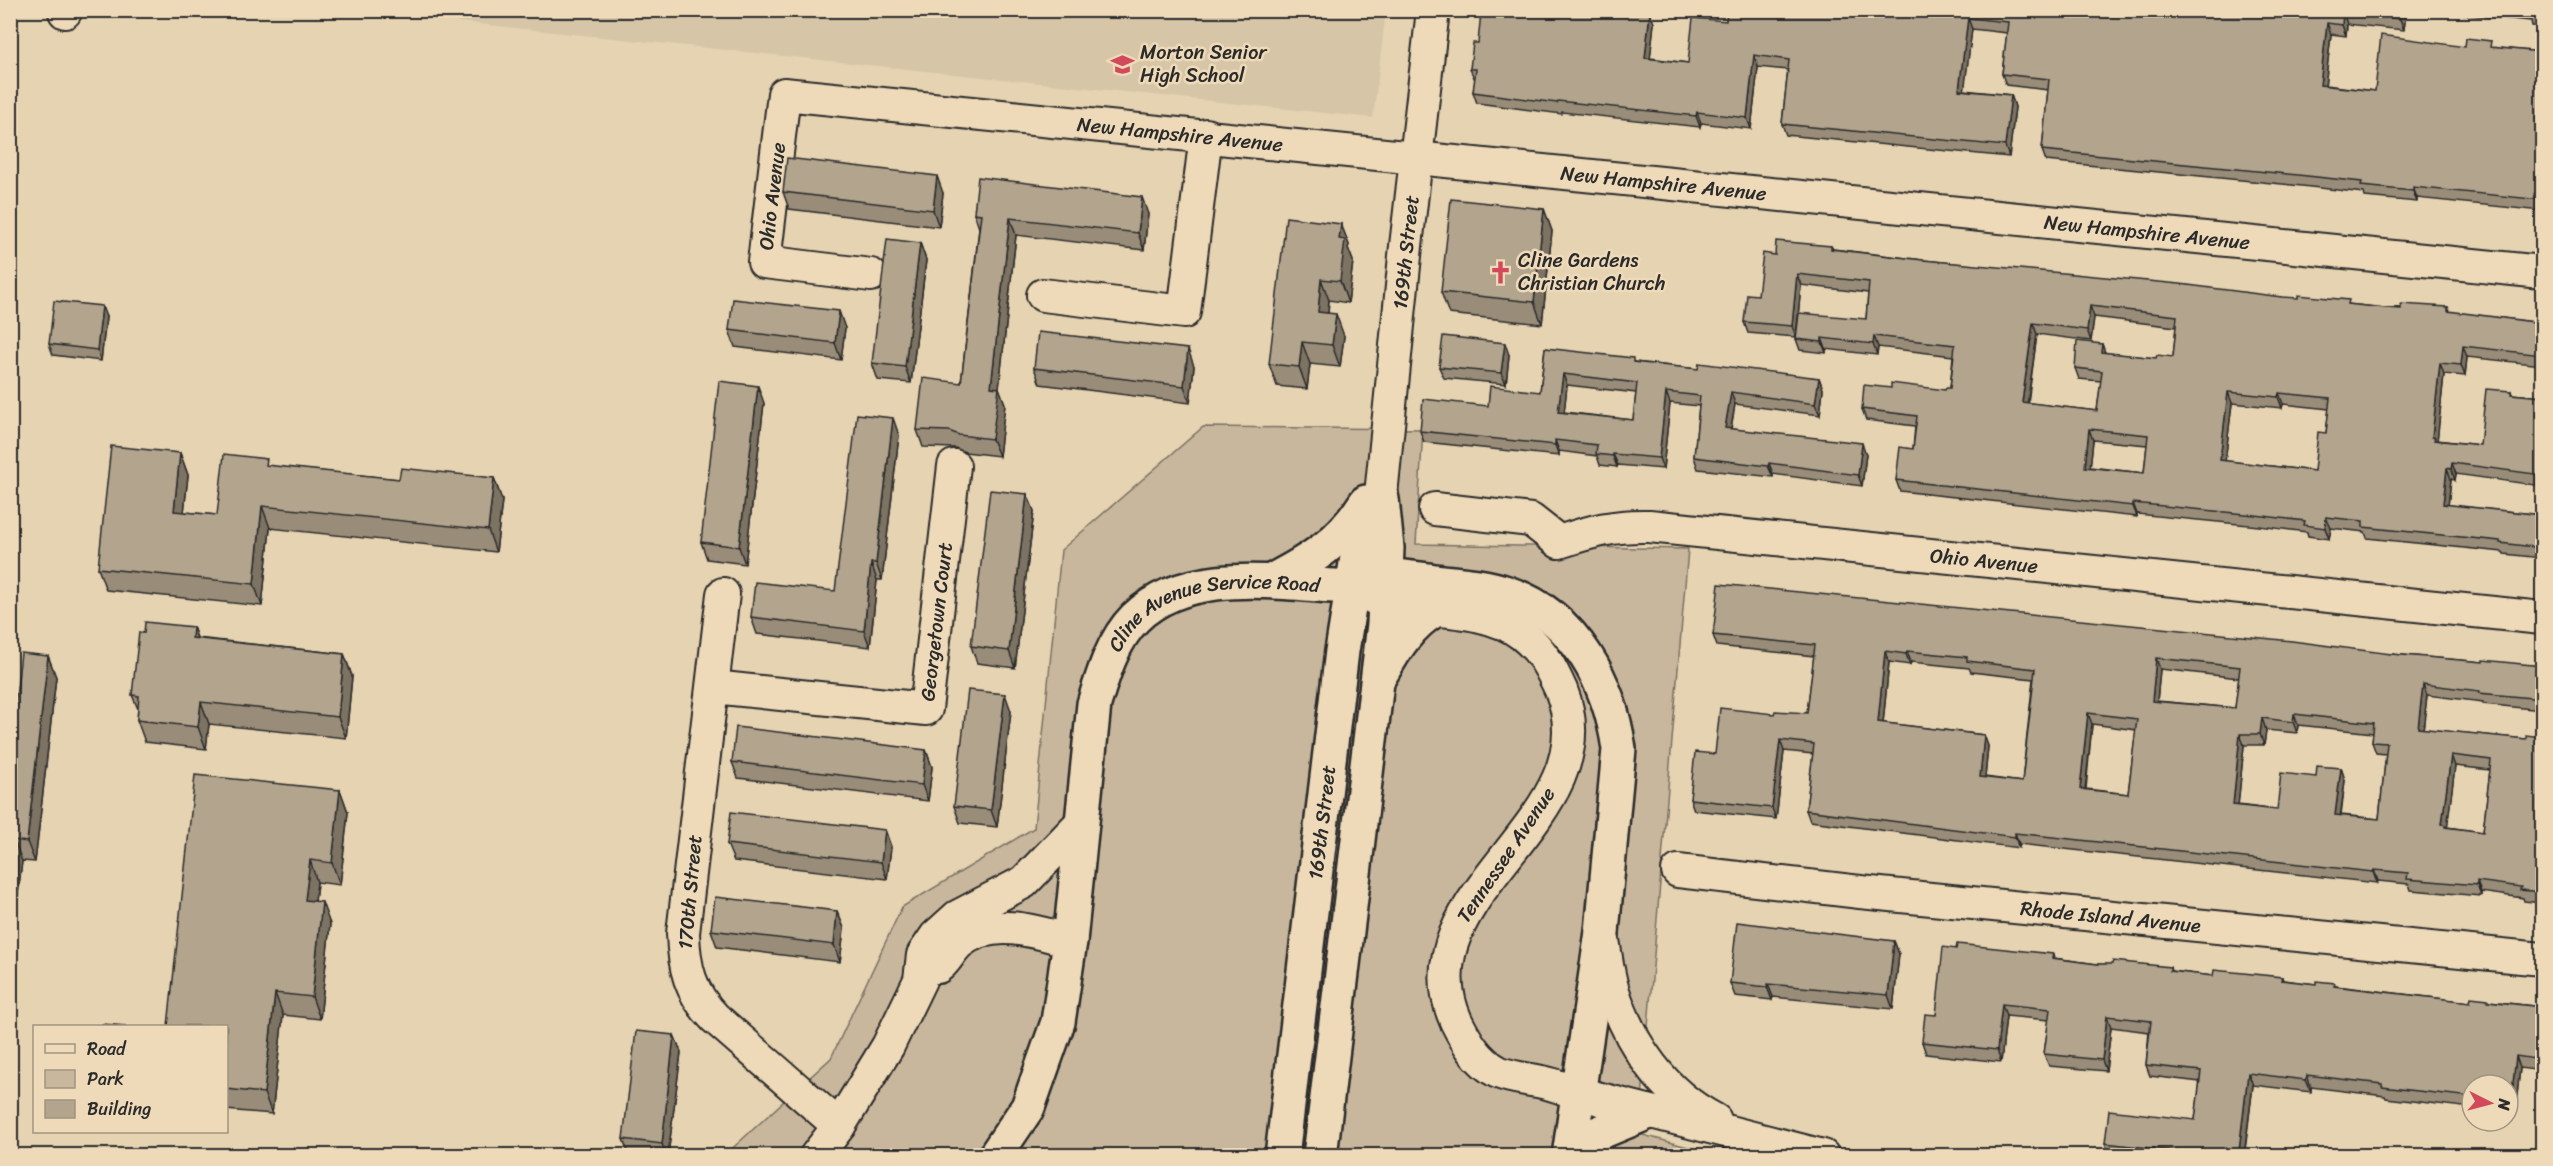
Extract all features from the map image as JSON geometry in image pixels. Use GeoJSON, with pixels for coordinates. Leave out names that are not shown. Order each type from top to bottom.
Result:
{"type":"FeatureCollection","features":[{"type":"Feature","properties":{"kind":"main road"},"geometry":{"type":"LineString","coordinates":[[1273,580],[1320,554],[1354,521],[1382,485]]}},
{"type":"Feature","properties":{"kind":"main road","name":"169th Street"},"geometry":{"type":"LineString","coordinates":[[1282,1155],[1352,587],[1358,551],[1382,485]]}},
{"type":"Feature","properties":{"kind":"main road","name":"169th Street"},"geometry":{"type":"LineString","coordinates":[[1320,1155],[1386,590],[1387,548],[1382,485]]}},
{"type":"Feature","properties":{"kind":"main road","name":"Cline Avenue Service Road"},"geometry":{"type":"LineString","coordinates":[[995,1155],[1028,1107],[1058,1022],[1070,942],[1094,704],[1114,649],[1134,619],[1159,599],[1187,589],[1226,583],[1273,580],[1386,590]]}},
{"type":"Feature","properties":{"kind":"main road","name":"Tennessee Avenue"},"geometry":{"type":"LineString","coordinates":[[1386,590],[1475,586],[1510,594],[1537,607],[1576,640],[1590,660],[1600,677],[1615,722],[1619,749],[1602,932]]}},
{"type":"Feature","properties":{"kind":"main road"},"geometry":{"type":"LineString","coordinates":[[1377,680],[1412,627],[1435,610]]}},
{"type":"Feature","properties":{"kind":"main road"},"geometry":{"type":"LineString","coordinates":[[1569,1155],[1602,932]]}},
{"type":"Feature","properties":{"kind":"main road"},"geometry":{"type":"LineString","coordinates":[[1576,1155],[1596,1134],[1649,1112]]}},
{"type":"Feature","properties":{"kind":"street","name":"169th Street"},"geometry":{"type":"LineString","coordinates":[[1382,485],[1415,158],[1433,10]]}},
{"type":"Feature","properties":{"kind":"street","name":"New Hampshire Avenue"},"geometry":{"type":"LineString","coordinates":[[784,94],[2542,272]]}},
{"type":"Feature","properties":{"kind":"street","name":"Ohio Avenue"},"geometry":{"type":"LineString","coordinates":[[784,94],[764,262],[871,275]]}},
{"type":"Feature","properties":{"kind":"street"},"geometry":{"type":"LineString","coordinates":[[1042,296],[1184,312],[1206,135]]}},
{"type":"Feature","properties":{"kind":"street","name":"Georgetown Court"},"geometry":{"type":"LineString","coordinates":[[713,687],[926,709],[954,466]]}},
{"type":"Feature","properties":{"kind":"street","name":"Ohio Avenue"},"geometry":{"type":"LineString","coordinates":[[1435,509],[1531,520],[1559,542],[1600,529],[1623,525],[1649,526],[2542,618]]}},
{"type":"Feature","properties":{"kind":"street","name":"Tennessee Avenue"},"geometry":{"type":"LineString","coordinates":[[1386,590],[1435,610],[1495,620],[1521,633],[1538,648],[1550,664],[1566,703],[1569,738],[1564,764],[1553,787],[1519,842],[1460,920],[1451,941],[1448,991],[1458,1025],[1478,1058],[1499,1073],[1546,1083],[1649,1112],[1742,1133],[1823,1155]]}},
{"type":"Feature","properties":{"kind":"street","name":"170th Street"},"geometry":{"type":"LineString","coordinates":[[723,594],[683,933],[687,972],[701,1004],[839,1126]]}},
{"type":"Feature","properties":{"kind":"street"},"geometry":{"type":"LineString","coordinates":[[816,1155],[839,1126],[888,1046],[920,980],[922,956],[936,936],[957,917],[1024,882],[1082,822]]}},
{"type":"Feature","properties":{"kind":"street","name":"Rhode Island Avenue"},"geometry":{"type":"LineString","coordinates":[[1678,871],[1883,894],[2542,959]]}},
{"type":"Feature","properties":{"kind":"street"},"geometry":{"type":"LineString","coordinates":[[920,980],[942,964],[959,943],[976,932],[1010,928],[1034,930],[1070,942]]}},
{"type":"Feature","properties":{"kind":"street","name":"Tennessee Avenue"},"geometry":{"type":"LineString","coordinates":[[1602,932],[1613,991],[1635,1044],[1665,1083],[1695,1110],[1742,1133]]}},
{"type":"Feature","properties":{"kind":"shaded area","name":"Morton Senior High School"},"geometry":{"type":"Polygon","coordinates":[[[354,11],[1386,11],[1373,118],[354,11]]]}},
{"type":"Feature","properties":{"kind":"green space"},"geometry":{"type":"Polygon","coordinates":[[[697,10],[666,16],[592,11],[697,10]]]}},
{"type":"Feature","properties":{"kind":"green space"},"geometry":{"type":"Polygon","coordinates":[[[1203,427],[1423,429],[1416,544],[1688,549],[1639,1134],[1718,1155],[724,1156],[831,1058],[902,907],[1034,828],[1061,550],[1203,427]]]}},
{"type":"Feature","properties":{"kind":"building"},"geometry":{"type":"Polygon","coordinates":[[[1522,10],[1586,10],[1626,15],[1626,10],[1650,12],[1645,58],[1688,63],[1693,18],[1726,21],[1727,10],[2401,10],[2400,19],[2343,12],[2342,25],[2327,23],[2320,85],[2375,91],[2381,35],[2465,47],[2466,38],[2491,41],[2490,47],[2542,52],[2542,200],[2413,187],[2413,191],[2361,186],[2362,182],[2042,150],[2049,79],[2002,74],[2008,22],[1968,18],[1959,90],[2011,95],[2005,146],[1782,124],[1789,60],[1754,55],[1747,118],[1697,112],[1696,116],[1558,101],[1557,103],[1473,92],[1476,69],[1470,69],[1473,43],[1478,43],[1481,12],[1522,17],[1522,10]]]}},
{"type":"Feature","properties":{"kind":"building"},"geometry":{"type":"Polygon","coordinates":[[[2529,10],[2542,10],[2542,16],[2528,15],[2529,10]]]}},
{"type":"Feature","properties":{"kind":"building"},"geometry":{"type":"Polygon","coordinates":[[[787,158],[937,176],[933,210],[783,192],[787,158]]]}},
{"type":"Feature","properties":{"kind":"building"},"geometry":{"type":"Polygon","coordinates":[[[978,177],[1142,197],[1138,233],[1010,218],[991,387],[999,388],[992,439],[959,435],[949,431],[917,430],[923,378],[961,383],[981,214],[974,213],[978,177]]]}},
{"type":"Feature","properties":{"kind":"building","name":"Cline Gardens Christian Church"},"geometry":{"type":"Polygon","coordinates":[[[1451,199],[1544,209],[1534,302],[1441,292],[1451,199]]]}},
{"type":"Feature","properties":{"kind":"building"},"geometry":{"type":"Polygon","coordinates":[[[1286,217],[1341,224],[1339,239],[1345,240],[1340,281],[1321,279],[1318,312],[1336,314],[1332,345],[1302,342],[1299,367],[1269,364],[1286,217]]]}},
{"type":"Feature","properties":{"kind":"building"},"geometry":{"type":"Polygon","coordinates":[[[887,239],[920,243],[905,367],[872,363],[887,239]]]}},
{"type":"Feature","properties":{"kind":"building"},"geometry":{"type":"Polygon","coordinates":[[[1776,241],[1831,246],[1831,249],[1923,260],[2180,284],[2282,297],[2298,298],[2298,295],[2349,300],[2348,304],[2385,308],[2401,309],[2401,304],[2448,307],[2448,311],[2542,323],[2542,355],[2463,346],[2461,365],[2440,363],[2432,437],[2435,437],[2434,440],[2480,445],[2486,389],[2542,397],[2542,475],[2452,463],[2451,469],[2447,468],[2443,504],[2542,515],[2542,548],[2500,543],[2500,541],[2363,527],[2363,521],[2326,517],[2325,528],[2304,525],[2305,521],[2255,515],[2133,503],[2133,506],[1896,480],[1900,447],[1913,449],[1917,416],[1862,409],[1864,385],[1891,388],[1891,383],[1945,390],[1950,388],[1955,345],[1874,336],[1873,344],[1822,338],[1822,342],[1796,339],[1799,313],[1866,319],[1869,282],[1797,274],[1792,326],[1744,322],[1747,294],[1758,295],[1763,253],[1775,255],[1776,241]],[[2090,306],[2087,330],[2033,323],[2022,402],[2097,411],[2102,371],[2075,368],[2077,341],[2102,344],[2101,352],[2156,358],[2157,355],[2173,357],[2177,316],[2090,306]],[[2228,392],[2220,460],[2314,471],[2318,432],[2326,433],[2330,398],[2279,393],[2278,397],[2228,392]],[[2089,429],[2085,467],[2144,473],[2148,435],[2089,429]]]}},
{"type":"Feature","properties":{"kind":"building"},"geometry":{"type":"Polygon","coordinates":[[[733,299],[839,311],[835,343],[729,330],[733,299]]]}},
{"type":"Feature","properties":{"kind":"building"},"geometry":{"type":"Polygon","coordinates":[[[54,301],[102,306],[97,350],[49,344],[54,301]]]}},
{"type":"Feature","properties":{"kind":"building"},"geometry":{"type":"Polygon","coordinates":[[[1038,332],[1188,349],[1184,386],[1034,368],[1038,332]]]}},
{"type":"Feature","properties":{"kind":"building"},"geometry":{"type":"Polygon","coordinates":[[[1443,336],[1505,343],[1501,373],[1439,367],[1443,336]]]}},
{"type":"Feature","properties":{"kind":"building"},"geometry":{"type":"Polygon","coordinates":[[[1545,348],[1633,358],[1633,362],[1698,369],[1699,363],[1819,378],[1815,404],[1731,392],[1725,428],[1862,443],[1858,475],[1769,463],[1768,466],[1694,457],[1700,396],[1666,392],[1659,458],[1596,454],[1597,445],[1555,440],[1555,445],[1420,431],[1423,399],[1488,406],[1490,386],[1540,392],[1545,348]],[[1563,374],[1558,412],[1633,420],[1637,383],[1563,374]]]}},
{"type":"Feature","properties":{"kind":"building"},"geometry":{"type":"Polygon","coordinates":[[[719,381],[758,386],[739,547],[701,542],[719,381]]]}},
{"type":"Feature","properties":{"kind":"building"},"geometry":{"type":"Polygon","coordinates":[[[857,414],[893,418],[876,563],[871,563],[864,631],[751,617],[755,582],[835,591],[857,414]]]}},
{"type":"Feature","properties":{"kind":"building"},"geometry":{"type":"Polygon","coordinates":[[[111,446],[180,453],[174,511],[217,515],[224,454],[267,459],[266,465],[399,479],[401,468],[494,478],[488,530],[262,506],[254,584],[98,568],[111,446]]]}},
{"type":"Feature","properties":{"kind":"building"},"geometry":{"type":"Polygon","coordinates":[[[990,490],[1027,494],[1009,651],[971,646],[990,490]]]}},
{"type":"Feature","properties":{"kind":"building"},"geometry":{"type":"Polygon","coordinates":[[[1719,584],[2292,641],[2391,654],[2542,666],[2542,699],[2479,693],[2480,691],[2423,684],[2418,728],[2526,739],[2526,735],[2542,737],[2540,838],[2542,838],[2542,892],[2477,881],[2477,885],[2407,879],[2408,873],[2374,870],[2373,872],[2015,833],[2015,837],[1806,810],[1814,744],[1780,740],[1772,808],[1690,799],[1695,752],[1715,754],[1720,708],[1774,714],[1775,711],[1807,713],[1815,645],[1713,635],[1719,584]],[[1885,651],[1878,722],[1984,735],[1980,777],[2022,782],[2035,669],[1967,661],[1967,657],[1885,651]],[[2156,658],[2152,701],[2235,708],[2240,667],[2156,658]],[[2088,713],[2080,789],[2128,794],[2137,719],[2088,713]],[[2294,714],[2293,722],[2262,718],[2260,734],[2240,734],[2233,805],[2277,810],[2281,773],[2316,777],[2317,766],[2341,768],[2335,815],[2379,819],[2387,743],[2372,742],[2374,723],[2294,714]],[[2451,755],[2442,824],[2445,827],[2483,832],[2491,760],[2451,755]]]}},
{"type":"Feature","properties":{"kind":"building"},"geometry":{"type":"Polygon","coordinates":[[[145,622],[193,627],[192,638],[344,654],[338,717],[201,702],[198,727],[137,720],[139,696],[132,695],[139,632],[144,633],[145,622]]]}},
{"type":"Feature","properties":{"kind":"building"},"geometry":{"type":"Polygon","coordinates":[[[21,653],[48,656],[27,842],[14,840],[10,874],[10,715],[14,716],[21,653]]]}},
{"type":"Feature","properties":{"kind":"building"},"geometry":{"type":"Polygon","coordinates":[[[968,690],[1005,694],[991,810],[954,806],[968,690]]]}},
{"type":"Feature","properties":{"kind":"building"},"geometry":{"type":"Polygon","coordinates":[[[736,727],[926,750],[922,785],[732,762],[736,727]]]}},
{"type":"Feature","properties":{"kind":"building"},"geometry":{"type":"Polygon","coordinates":[[[195,775],[340,790],[332,863],[310,860],[305,900],[322,902],[312,997],[275,993],[264,1093],[228,1089],[228,1025],[168,1025],[195,775]]]}},
{"type":"Feature","properties":{"kind":"building"},"geometry":{"type":"Polygon","coordinates":[[[731,812],[885,830],[881,862],[727,844],[731,812]]]}},
{"type":"Feature","properties":{"kind":"building"},"geometry":{"type":"Polygon","coordinates":[[[715,897],[837,911],[834,945],[711,930],[715,897]]]}},
{"type":"Feature","properties":{"kind":"building"},"geometry":{"type":"Polygon","coordinates":[[[1737,922],[1894,941],[1888,995],[1768,984],[1767,987],[1730,983],[1737,922]]]}},
{"type":"Feature","properties":{"kind":"building"},"geometry":{"type":"Polygon","coordinates":[[[1957,944],[2053,954],[2052,958],[2097,964],[2112,964],[2113,961],[2170,967],[2170,971],[2213,976],[2214,970],[2282,977],[2281,980],[2316,984],[2316,981],[2335,983],[2334,986],[2470,1002],[2471,997],[2542,1007],[2542,1060],[2516,1056],[2514,1073],[2460,1073],[2460,1096],[2382,1087],[2382,1084],[2307,1075],[2306,1080],[2248,1073],[2239,1151],[2279,1155],[2183,1155],[2184,1152],[2105,1143],[2109,1110],[2195,1120],[2201,1071],[2146,1065],[2151,1021],[2107,1016],[2102,1060],[2044,1054],[2050,1009],[2002,1004],[1997,1050],[1922,1042],[1925,1014],[1936,1015],[1943,947],[1956,949],[1957,944]]]}},
{"type":"Feature","properties":{"kind":"building"},"geometry":{"type":"Polygon","coordinates":[[[636,1031],[674,1035],[662,1144],[623,1139],[636,1031]]]}},
{"type":"Feature","properties":{"kind":"place","name":"Morton Senior High School"},"geometry":{"type":"Point","coordinates":[1122,64]}},
{"type":"Feature","properties":{"kind":"place","name":"Cline Gardens Christian Church"},"geometry":{"type":"Point","coordinates":[1500,272]}}]}
